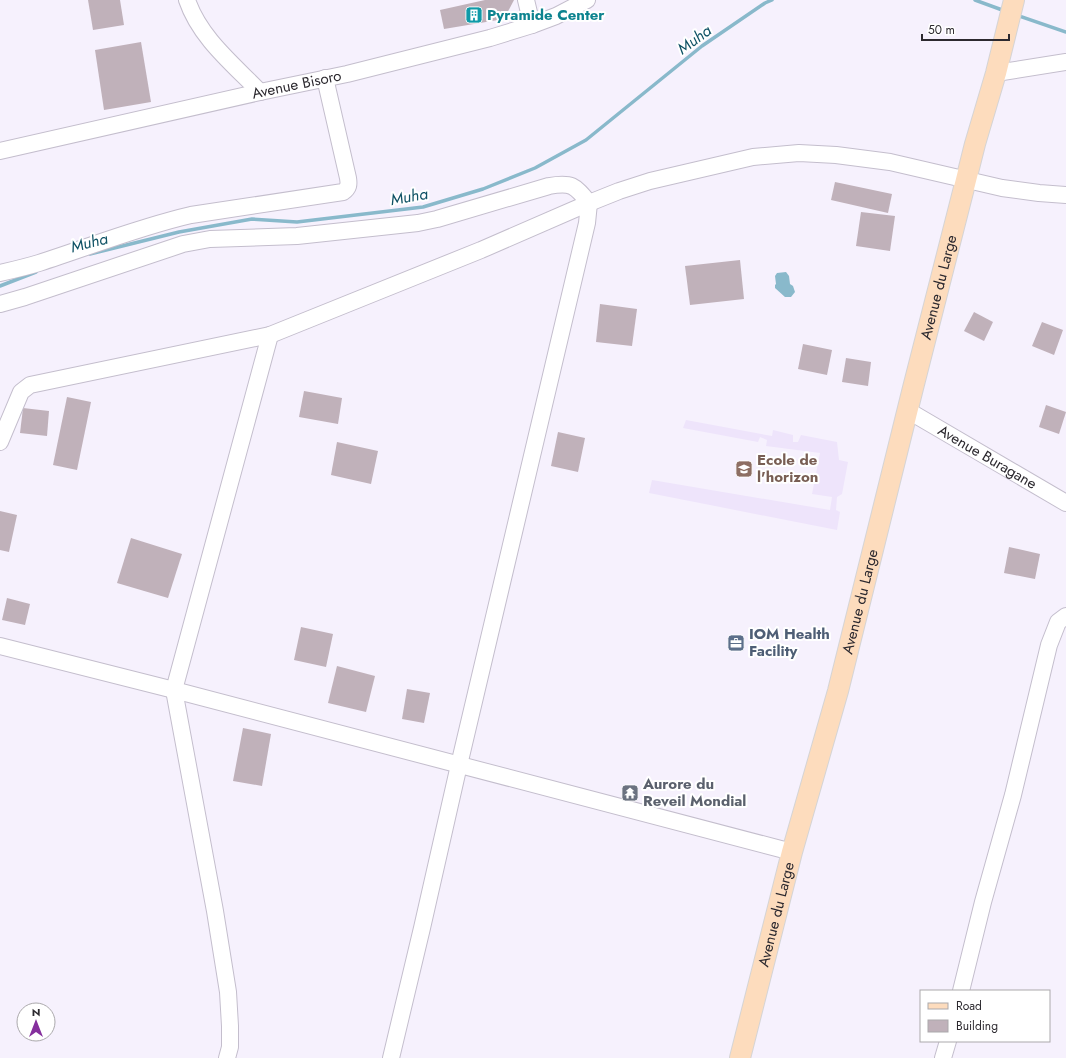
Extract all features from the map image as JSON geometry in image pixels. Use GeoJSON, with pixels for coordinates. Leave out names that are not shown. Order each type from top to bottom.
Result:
{"type":"FeatureCollection","features":[{"type":"Feature","properties":{"kind":"main road","name":"Avenue du Large"},"geometry":{"type":"LineString","coordinates":[[975,144],[980,97],[1010,1]]}},
{"type":"Feature","properties":{"kind":"main road","name":"Avenue du Large"},"geometry":{"type":"LineString","coordinates":[[740,1058],[792,852],[838,691],[907,410],[975,144],[996,73],[1002,29]]}},
{"type":"Feature","properties":{"kind":"street"},"geometry":{"type":"LineString","coordinates":[[187,0],[196,21],[206,36],[260,92]]}},
{"type":"Feature","properties":{"kind":"street"},"geometry":{"type":"LineString","coordinates":[[526,0],[532,25]]}},
{"type":"Feature","properties":{"kind":"street","name":"Avenue Bisoro"},"geometry":{"type":"LineString","coordinates":[[0,151],[260,92],[347,74],[490,38],[556,16],[587,0]]}},
{"type":"Feature","properties":{"kind":"street"},"geometry":{"type":"LineString","coordinates":[[996,73],[1066,62]]}},
{"type":"Feature","properties":{"kind":"street"},"geometry":{"type":"LineString","coordinates":[[0,273],[37,264],[96,243],[169,220],[344,192],[348,186],[348,178],[325,78]]}},
{"type":"Feature","properties":{"kind":"street"},"geometry":{"type":"LineString","coordinates":[[0,442],[21,392],[30,385],[270,335],[481,250],[588,203],[650,181],[753,158],[799,152],[890,162],[966,180],[1017,190],[1066,195]]}},
{"type":"Feature","properties":{"kind":"street"},"geometry":{"type":"LineString","coordinates":[[0,304],[183,244],[210,239],[296,236],[418,223],[437,219],[548,186],[560,184],[569,185],[579,190],[588,203],[587,223],[391,1058]]}},
{"type":"Feature","properties":{"kind":"street"},"geometry":{"type":"LineString","coordinates":[[227,1058],[230,1049],[228,992],[215,911],[174,690],[270,335]]}},
{"type":"Feature","properties":{"kind":"street","name":"Avenue Buragane"},"geometry":{"type":"LineString","coordinates":[[907,410],[1066,504]]}},
{"type":"Feature","properties":{"kind":"street"},"geometry":{"type":"LineString","coordinates":[[960,990],[1013,795],[1049,645],[1058,622],[1066,616]]}},
{"type":"Feature","properties":{"kind":"street"},"geometry":{"type":"LineString","coordinates":[[0,646],[174,690],[792,852]]}},
{"type":"Feature","properties":{"kind":"street"},"geometry":{"type":"LineString","coordinates":[[943,1058],[948,1042]]}},
{"type":"Feature","properties":{"kind":"shaded area"},"geometry":{"type":"Polygon","coordinates":[[[686,420],[772,436],[773,430],[793,435],[793,442],[798,442],[801,435],[837,442],[839,460],[848,462],[842,494],[837,497],[836,510],[840,512],[837,530],[649,493],[652,480],[830,510],[832,497],[812,494],[820,453],[766,446],[767,440],[760,437],[758,442],[683,428],[686,420]]]}},
{"type":"Feature","properties":{"kind":"water"},"geometry":{"type":"Polygon","coordinates":[[[786,272],[789,276],[790,284],[793,286],[795,292],[791,297],[785,297],[775,288],[775,276],[777,273],[786,272]]]}},
{"type":"Feature","properties":{"kind":"building"},"geometry":{"type":"Polygon","coordinates":[[[88,0],[120,0],[124,25],[93,30],[88,0]]]}},
{"type":"Feature","properties":{"kind":"building","name":"Pyramide Center"},"geometry":{"type":"Polygon","coordinates":[[[485,0],[514,0],[504,19],[444,29],[440,10],[485,0]]]}},
{"type":"Feature","properties":{"kind":"building"},"geometry":{"type":"Polygon","coordinates":[[[141,42],[151,102],[104,110],[95,50],[141,42]]]}},
{"type":"Feature","properties":{"kind":"building"},"geometry":{"type":"Polygon","coordinates":[[[835,182],[892,194],[888,213],[831,200],[835,182]]]}},
{"type":"Feature","properties":{"kind":"building"},"geometry":{"type":"Polygon","coordinates":[[[861,212],[895,216],[890,251],[856,246],[861,212]]]}},
{"type":"Feature","properties":{"kind":"building"},"geometry":{"type":"Polygon","coordinates":[[[740,260],[744,299],[690,305],[685,266],[740,260]]]}},
{"type":"Feature","properties":{"kind":"building"},"geometry":{"type":"Polygon","coordinates":[[[600,304],[637,309],[632,346],[596,342],[600,304]]]}},
{"type":"Feature","properties":{"kind":"building"},"geometry":{"type":"Polygon","coordinates":[[[974,312],[993,322],[984,341],[964,331],[974,312]]]}},
{"type":"Feature","properties":{"kind":"building"},"geometry":{"type":"Polygon","coordinates":[[[1042,322],[1063,330],[1054,355],[1032,346],[1042,322]]]}},
{"type":"Feature","properties":{"kind":"building"},"geometry":{"type":"Polygon","coordinates":[[[803,344],[832,350],[827,375],[798,369],[803,344]]]}},
{"type":"Feature","properties":{"kind":"building"},"geometry":{"type":"Polygon","coordinates":[[[846,358],[871,362],[868,386],[842,382],[846,358]]]}},
{"type":"Feature","properties":{"kind":"building"},"geometry":{"type":"Polygon","coordinates":[[[304,391],[342,398],[338,424],[299,417],[304,391]]]}},
{"type":"Feature","properties":{"kind":"building"},"geometry":{"type":"Polygon","coordinates":[[[67,397],[91,402],[77,470],[53,465],[67,397]]]}},
{"type":"Feature","properties":{"kind":"building"},"geometry":{"type":"Polygon","coordinates":[[[1046,405],[1066,412],[1059,434],[1039,427],[1046,405]]]}},
{"type":"Feature","properties":{"kind":"building"},"geometry":{"type":"Polygon","coordinates":[[[23,408],[49,411],[47,436],[20,433],[23,408]]]}},
{"type":"Feature","properties":{"kind":"building"},"geometry":{"type":"Polygon","coordinates":[[[558,432],[585,438],[578,472],[551,466],[558,432]]]}},
{"type":"Feature","properties":{"kind":"building"},"geometry":{"type":"Polygon","coordinates":[[[337,442],[378,451],[371,484],[331,475],[337,442]]]}},
{"type":"Feature","properties":{"kind":"building"},"geometry":{"type":"Polygon","coordinates":[[[0,511],[17,515],[9,552],[0,550],[0,511]]]}},
{"type":"Feature","properties":{"kind":"building"},"geometry":{"type":"Polygon","coordinates":[[[131,538],[182,554],[168,598],[117,583],[131,538]]]}},
{"type":"Feature","properties":{"kind":"building"},"geometry":{"type":"Polygon","coordinates":[[[1009,547],[1040,554],[1035,579],[1004,573],[1009,547]]]}},
{"type":"Feature","properties":{"kind":"building"},"geometry":{"type":"Polygon","coordinates":[[[7,598],[30,604],[25,625],[2,620],[7,598]]]}},
{"type":"Feature","properties":{"kind":"building"},"geometry":{"type":"Polygon","coordinates":[[[301,627],[333,634],[326,667],[294,660],[301,627]]]}},
{"type":"Feature","properties":{"kind":"building"},"geometry":{"type":"Polygon","coordinates":[[[337,666],[375,676],[366,712],[328,703],[337,666]]]}},
{"type":"Feature","properties":{"kind":"building"},"geometry":{"type":"Polygon","coordinates":[[[407,689],[430,693],[424,723],[402,719],[407,689]]]}},
{"type":"Feature","properties":{"kind":"building"},"geometry":{"type":"Polygon","coordinates":[[[243,728],[271,734],[262,786],[233,781],[243,728]]]}},
{"type":"Feature","properties":{"kind":"waterway","name":"Muha"},"geometry":{"type":"LineString","coordinates":[[90,254],[179,232],[252,219],[297,222],[423,207],[483,189],[535,168],[586,140],[702,46],[765,3],[772,0]]}},
{"type":"Feature","properties":{"kind":"waterway","name":"Muha"},"geometry":{"type":"LineString","coordinates":[[975,0],[1005,11]]}},
{"type":"Feature","properties":{"kind":"waterway","name":"Muha"},"geometry":{"type":"LineString","coordinates":[[1016,15],[1066,32]]}},
{"type":"Feature","properties":{"kind":"waterway","name":"Muha"},"geometry":{"type":"LineString","coordinates":[[0,286],[36,272]]}},
{"type":"Feature","properties":{"kind":"place","name":"Pyramide Center"},"geometry":{"type":"Point","coordinates":[474,15]}},
{"type":"Feature","properties":{"kind":"place","name":"Ecole de l'horizon"},"geometry":{"type":"Point","coordinates":[744,469]}},
{"type":"Feature","properties":{"kind":"place","name":"IOM Health Facility"},"geometry":{"type":"Point","coordinates":[736,643]}},
{"type":"Feature","properties":{"kind":"place","name":"Aurore du Reveil Mondial"},"geometry":{"type":"Point","coordinates":[630,793]}}]}
